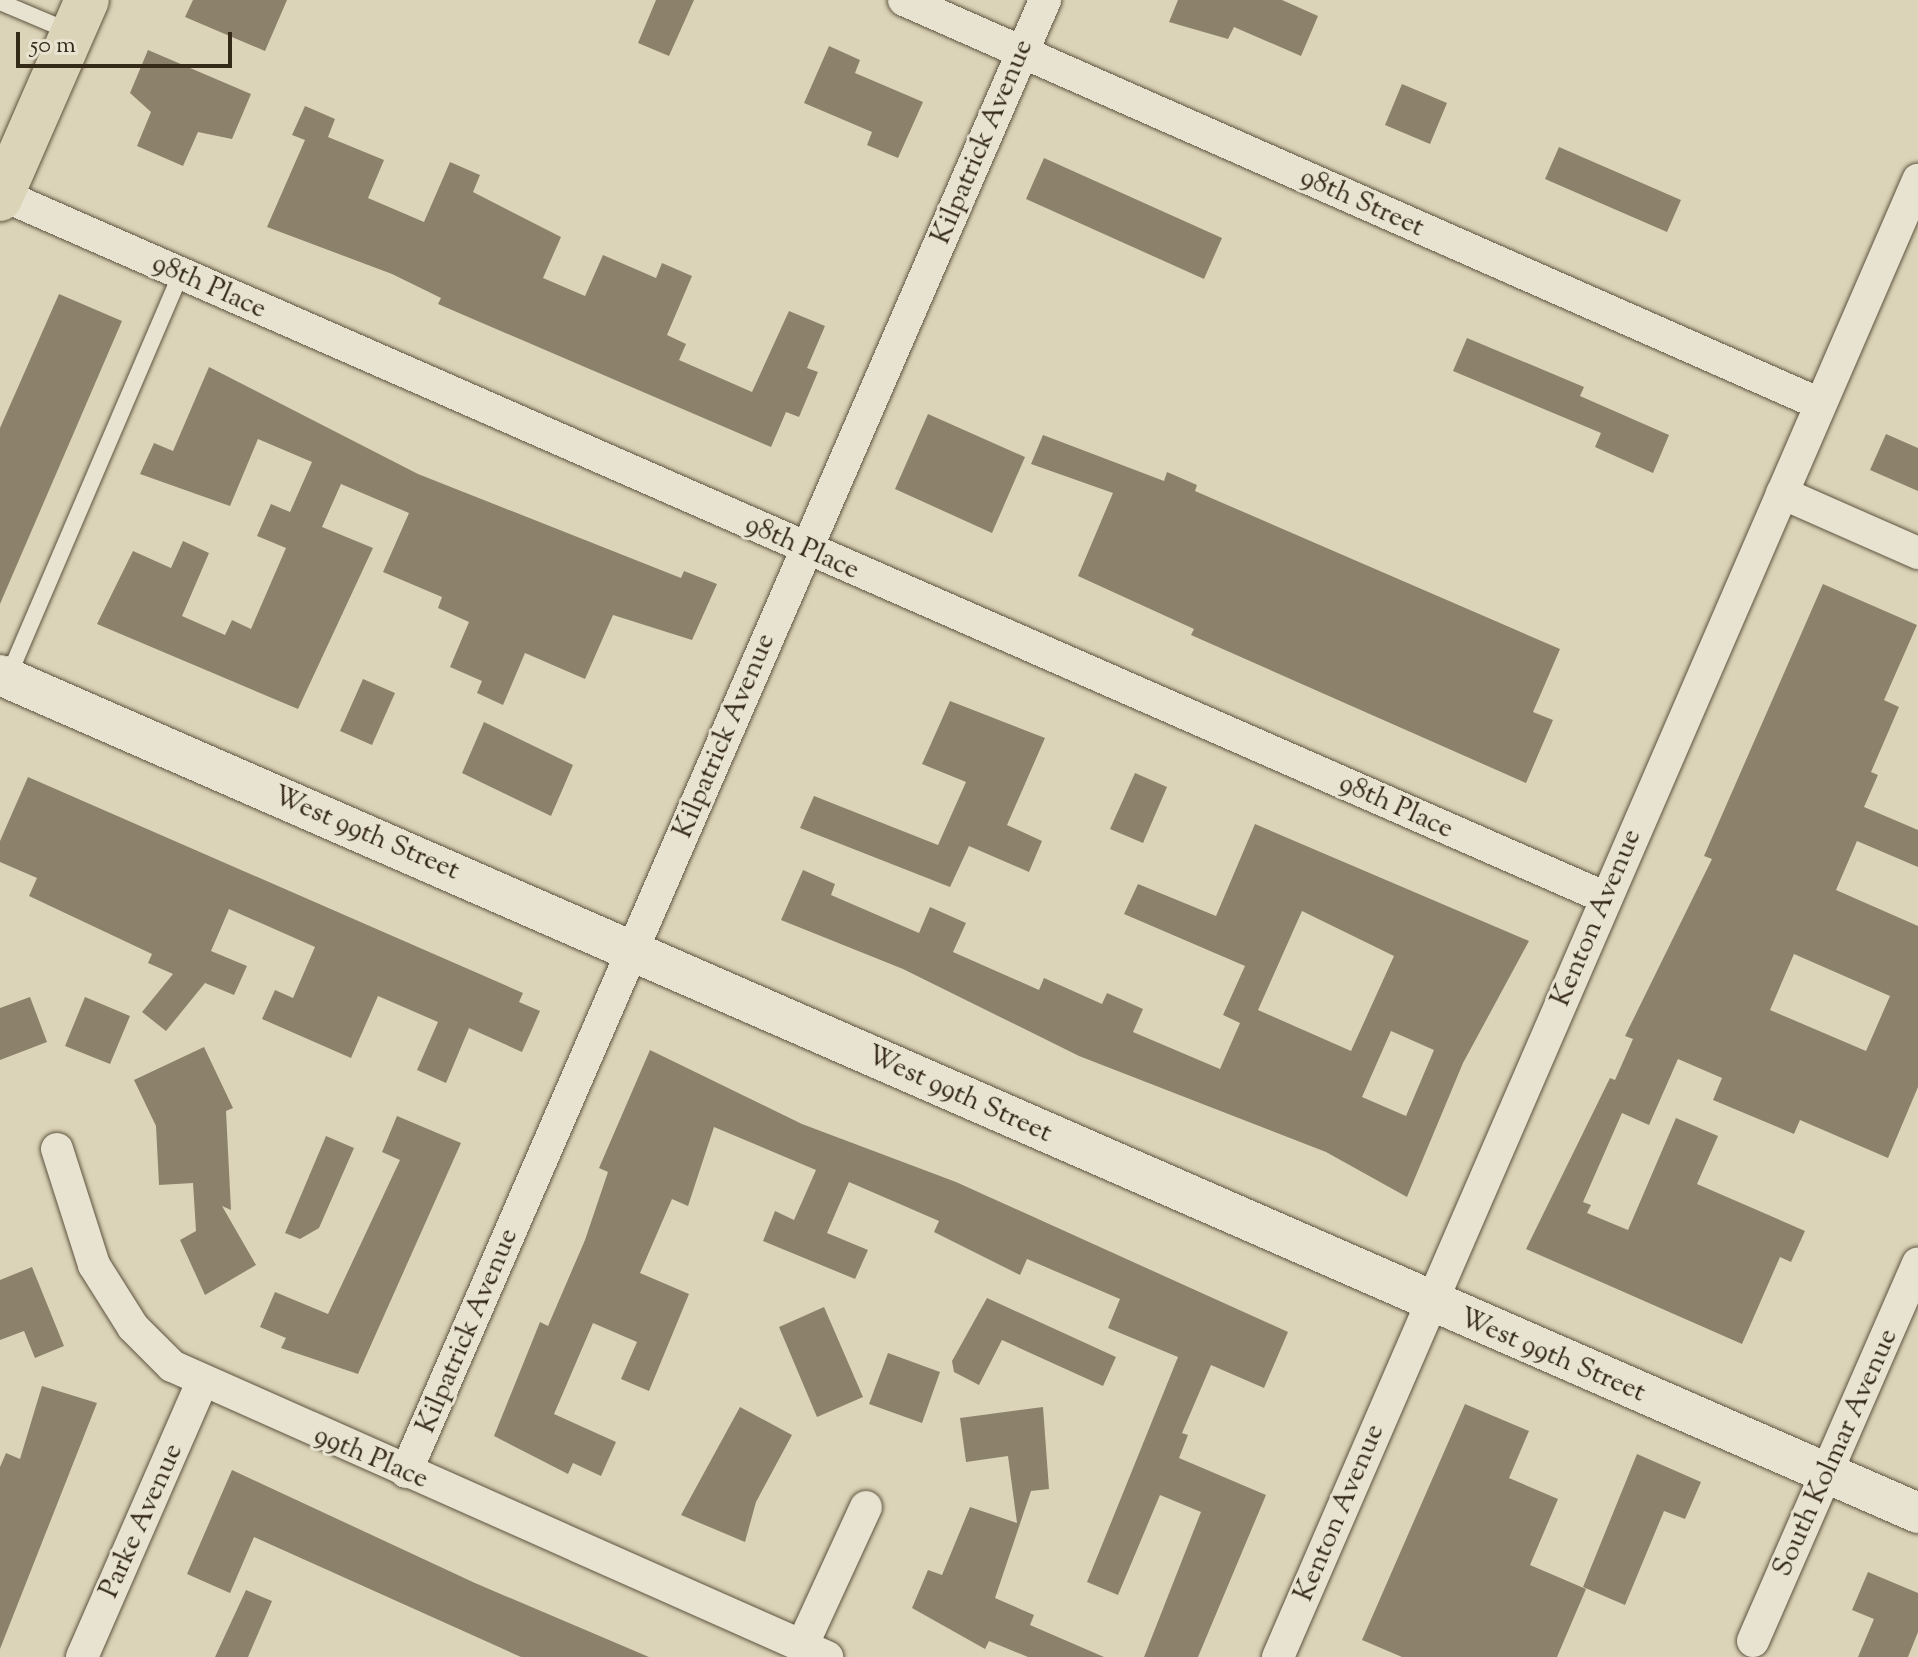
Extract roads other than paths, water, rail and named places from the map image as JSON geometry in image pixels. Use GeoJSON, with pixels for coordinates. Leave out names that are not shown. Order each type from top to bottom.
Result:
{"type":"FeatureCollection","features":[{"type":"Feature","properties":{"kind":"main road"},"geometry":{"type":"LineString","coordinates":[[1,196],[80,16]]}},
{"type":"Feature","properties":{"kind":"street","name":"98th Street"},"geometry":{"type":"LineString","coordinates":[[904,0],[1820,404]]}},
{"type":"Feature","properties":{"kind":"street","name":"Kilpatrick Avenue"},"geometry":{"type":"LineString","coordinates":[[406,1472],[1045,0]]}},
{"type":"Feature","properties":{"kind":"street","name":"Kenton Avenue"},"geometry":{"type":"LineString","coordinates":[[1278,1657],[1918,180]]}},
{"type":"Feature","properties":{"kind":"street","name":"98th Place"},"geometry":{"type":"LineString","coordinates":[[1,196],[1606,898]]}},
{"type":"Feature","properties":{"kind":"street"},"geometry":{"type":"LineString","coordinates":[[1782,493],[1918,553]]}},
{"type":"Feature","properties":{"kind":"street","name":"West 99th Street"},"geometry":{"type":"LineString","coordinates":[[4,677],[633,949],[1430,1305],[1918,1513]]}},
{"type":"Feature","properties":{"kind":"street","name":"99th Place"},"geometry":{"type":"LineString","coordinates":[[57,1149],[94,1265],[133,1327],[201,1385],[814,1652],[866,1507]]}},
{"type":"Feature","properties":{"kind":"street","name":"South Kolmar Avenue"},"geometry":{"type":"LineString","coordinates":[[1753,1641],[1918,1264]]}},
{"type":"Feature","properties":{"kind":"street","name":"Parke Avenue"},"geometry":{"type":"LineString","coordinates":[[82,1657],[201,1385]]}},
{"type":"Feature","properties":{"kind":"lane"},"geometry":{"type":"LineString","coordinates":[[0,2],[80,16]]}},
{"type":"Feature","properties":{"kind":"lane"},"geometry":{"type":"LineString","coordinates":[[4,677],[181,274]]}}]}
